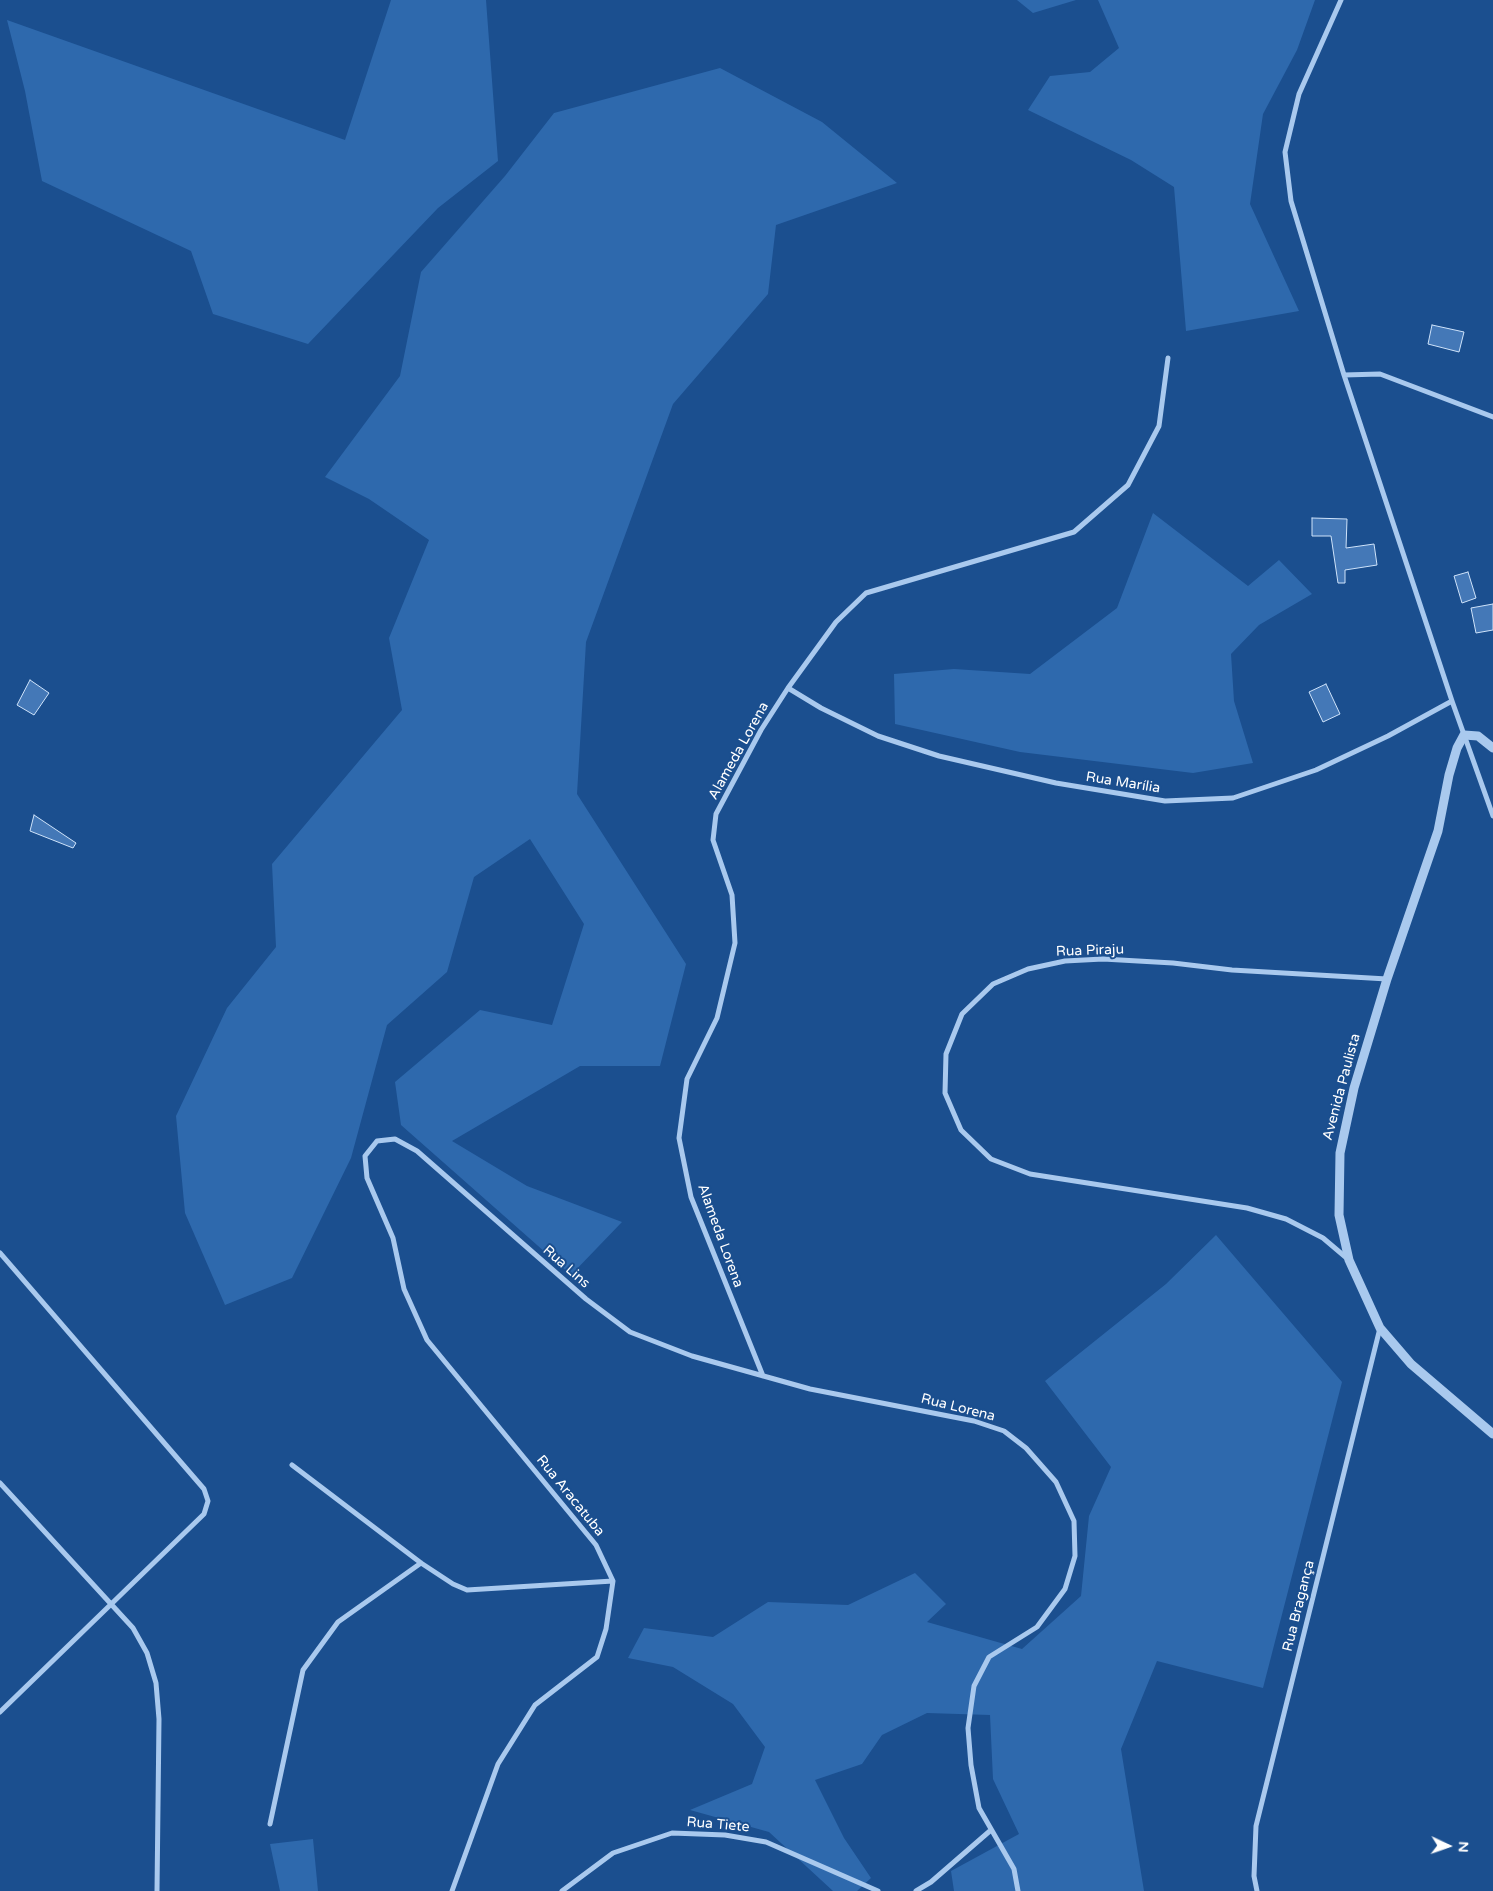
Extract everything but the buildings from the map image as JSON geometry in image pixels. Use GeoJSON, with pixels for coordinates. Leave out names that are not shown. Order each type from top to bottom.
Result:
{"type":"FeatureCollection","features":[{"type":"Feature","properties":{"kind":"street"},"geometry":{"type":"LineString","coordinates":[[1341,0],[1299,94],[1285,152],[1290,201],[1344,376],[1452,701],[1493,816]]}},
{"type":"Feature","properties":{"kind":"street","name":"Alameda Lorena"},"geometry":{"type":"LineString","coordinates":[[763,1376],[691,1197],[679,1138],[687,1079],[717,1018],[735,943],[732,895],[713,840],[716,814],[761,730],[788,688],[836,622],[866,593],[1074,532],[1128,485],[1159,426],[1168,358]]}},
{"type":"Feature","properties":{"kind":"street"},"geometry":{"type":"LineString","coordinates":[[1344,376],[1380,374],[1493,417]]}},
{"type":"Feature","properties":{"kind":"street","name":"Rua Marília"},"geometry":{"type":"LineString","coordinates":[[788,688],[821,708],[878,736],[940,756],[1056,783],[1165,801],[1233,798],[1316,770],[1388,736],[1452,701]]}},
{"type":"Feature","properties":{"kind":"street"},"geometry":{"type":"LineString","coordinates":[[1464,735],[1478,736],[1493,748]]}},
{"type":"Feature","properties":{"kind":"street","name":"Avenida Paulista"},"geometry":{"type":"LineString","coordinates":[[1464,735],[1456,748],[1438,831],[1387,979],[1354,1088],[1340,1153],[1339,1215],[1349,1260],[1380,1328],[1411,1364],[1493,1434]]}},
{"type":"Feature","properties":{"kind":"street","name":"Rua Piraju"},"geometry":{"type":"LineString","coordinates":[[1349,1260],[1323,1238],[1286,1219],[1247,1208],[1030,1174],[992,1158],[960,1130],[945,1093],[946,1054],[962,1014],[993,984],[1028,969],[1065,961],[1103,959],[1174,963],[1232,970],[1387,979]]}},
{"type":"Feature","properties":{"kind":"street","name":"Rua Lins"},"geometry":{"type":"LineString","coordinates":[[377,1141],[395,1139],[417,1151],[586,1299],[630,1332],[692,1356],[763,1376]]}},
{"type":"Feature","properties":{"kind":"street","name":"Rua Aracatuba"},"geometry":{"type":"LineString","coordinates":[[377,1141],[365,1156],[367,1178],[393,1238],[404,1289],[427,1340],[596,1545],[613,1581]]}},
{"type":"Feature","properties":{"kind":"street"},"geometry":{"type":"LineString","coordinates":[[0,1253],[204,1489],[208,1501],[204,1514],[110,1603],[0,1712]]}},
{"type":"Feature","properties":{"kind":"street","name":"Rua Bragança"},"geometry":{"type":"LineString","coordinates":[[1257,1891],[1254,1876],[1256,1826],[1380,1328]]}},
{"type":"Feature","properties":{"kind":"street","name":"Rua Lorena"},"geometry":{"type":"LineString","coordinates":[[763,1376],[810,1389],[974,1421],[1004,1432],[1026,1448],[1056,1482],[1074,1521],[1075,1556],[1065,1589],[1037,1627],[989,1657],[974,1686],[968,1728],[971,1765],[979,1808],[1014,1870],[1018,1891]]}},
{"type":"Feature","properties":{"kind":"street"},"geometry":{"type":"LineString","coordinates":[[292,1464],[421,1563],[453,1584],[467,1590],[613,1581],[606,1630],[597,1657],[535,1705],[508,1747],[498,1764],[452,1891]]}},
{"type":"Feature","properties":{"kind":"street"},"geometry":{"type":"LineString","coordinates":[[0,1483],[133,1628],[147,1653],[156,1683],[159,1718],[157,1891]]}},
{"type":"Feature","properties":{"kind":"street"},"geometry":{"type":"LineString","coordinates":[[270,1824],[304,1670],[338,1622],[421,1563]]}},
{"type":"Feature","properties":{"kind":"street"},"geometry":{"type":"LineString","coordinates":[[916,1891],[931,1882],[991,1830]]}},
{"type":"Feature","properties":{"kind":"street","name":"Rua Tiete"},"geometry":{"type":"LineString","coordinates":[[562,1891],[613,1853],[672,1833],[725,1835],[766,1842],[878,1891]]}},
{"type":"Feature","properties":{"kind":"shaded area"},"geometry":{"type":"Polygon","coordinates":[[[391,0],[486,0],[498,161],[438,208],[308,344],[213,314],[191,251],[42,181],[25,91],[7,20],[345,140],[391,0]]]}},
{"type":"Feature","properties":{"kind":"shaded area"},"geometry":{"type":"Polygon","coordinates":[[[1017,0],[1076,0],[1033,13],[1017,0]]]}},
{"type":"Feature","properties":{"kind":"shaded area"},"geometry":{"type":"Polygon","coordinates":[[[1098,0],[1315,0],[1297,50],[1263,114],[1250,204],[1299,311],[1186,331],[1174,187],[1131,160],[1028,110],[1050,76],[1090,72],[1119,48],[1098,0]]]}},
{"type":"Feature","properties":{"kind":"shaded area"},"geometry":{"type":"Polygon","coordinates":[[[720,68],[822,122],[897,183],[776,225],[768,294],[673,404],[586,642],[577,794],[686,964],[660,1066],[580,1066],[452,1141],[527,1186],[622,1222],[571,1275],[401,1125],[395,1082],[480,1010],[552,1025],[584,924],[530,839],[474,877],[447,972],[387,1025],[351,1158],[292,1278],[225,1305],[185,1213],[176,1116],[227,1008],[276,947],[272,864],[402,710],[389,638],[429,540],[369,499],[325,477],[400,376],[421,272],[505,176],[554,113],[720,68]]]}},
{"type":"Feature","properties":{"kind":"shaded area"},"geometry":{"type":"Polygon","coordinates":[[[1153,513],[1248,586],[1279,560],[1312,594],[1259,625],[1231,654],[1234,701],[1253,763],[1193,773],[1020,752],[895,724],[894,674],[954,669],[1030,674],[1117,608],[1153,513]]]}},
{"type":"Feature","properties":{"kind":"shaded area"},"geometry":{"type":"Polygon","coordinates":[[[1216,1235],[1342,1382],[1263,1688],[1157,1661],[1121,1749],[1144,1891],[954,1891],[951,1871],[1019,1834],[993,1779],[990,1715],[927,1713],[882,1735],[862,1764],[815,1780],[844,1838],[871,1878],[857,1891],[833,1891],[769,1832],[690,1810],[752,1784],[765,1747],[733,1704],[673,1667],[628,1658],[644,1628],[713,1637],[768,1602],[848,1605],[915,1573],[946,1604],[927,1622],[1022,1649],[1081,1596],[1089,1516],[1111,1467],[1045,1381],[1166,1284],[1216,1235]]]}},
{"type":"Feature","properties":{"kind":"shaded area"},"geometry":{"type":"Polygon","coordinates":[[[313,1839],[318,1891],[280,1891],[270,1844],[313,1839]]]}}]}
